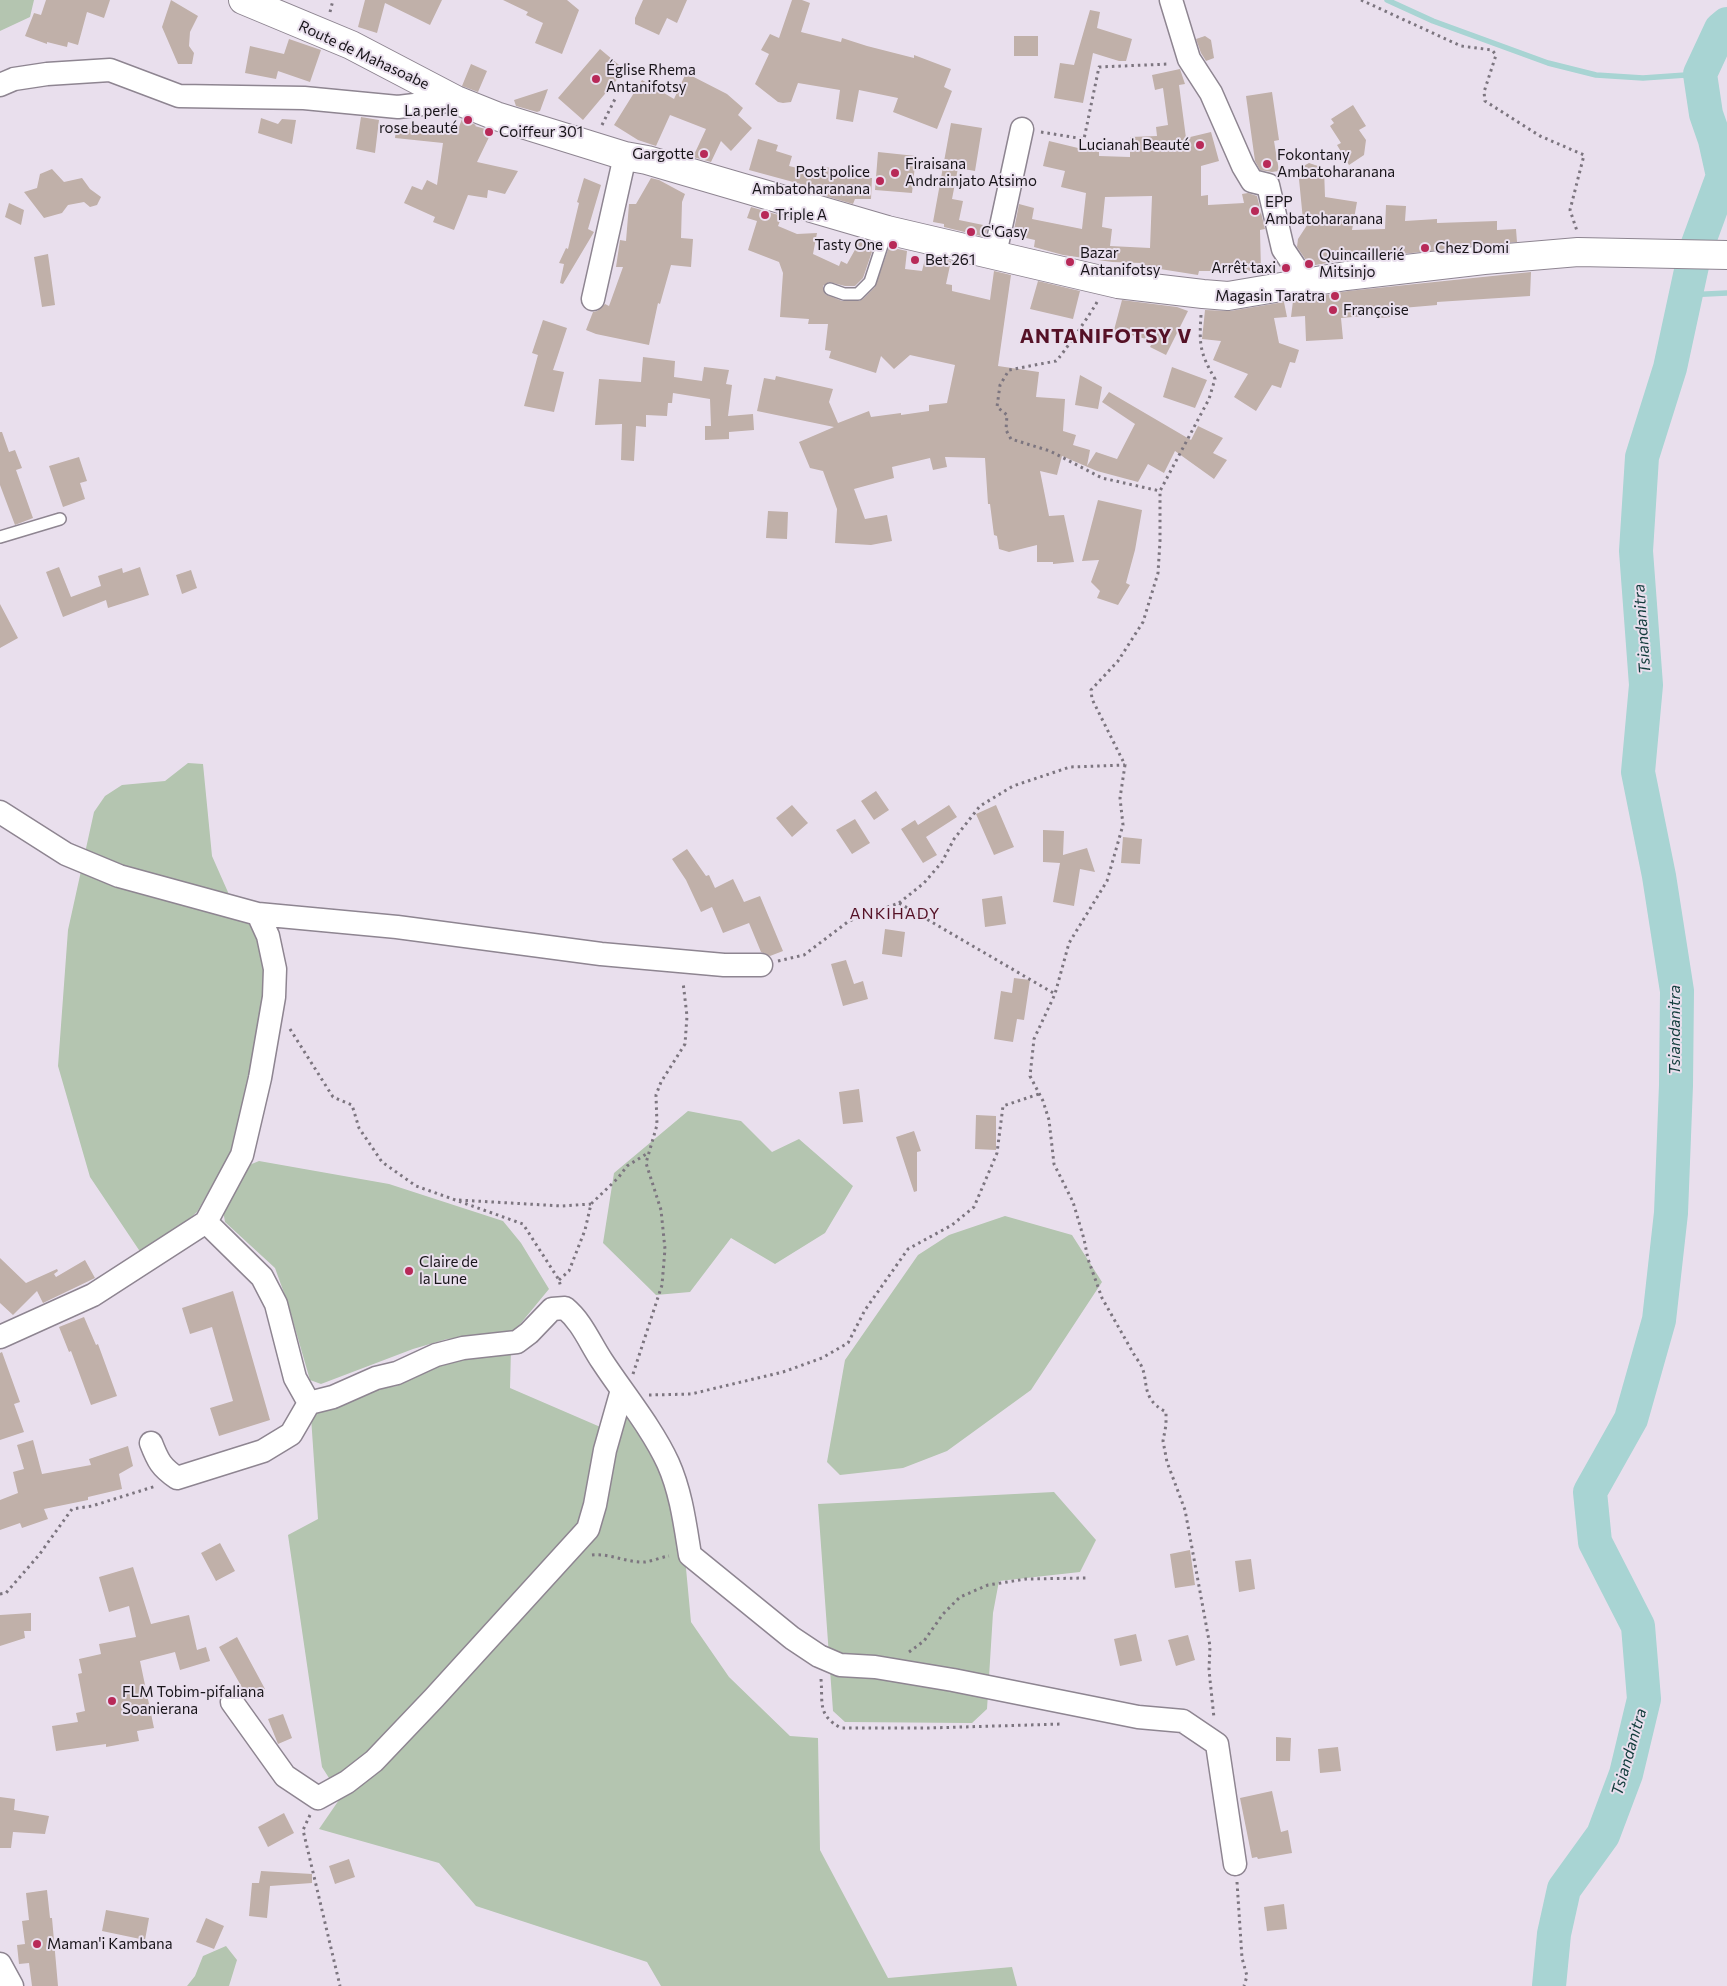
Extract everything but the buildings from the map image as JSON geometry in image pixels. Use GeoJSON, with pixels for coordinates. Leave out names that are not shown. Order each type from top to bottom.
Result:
{"type":"FeatureCollection","features":[{"type":"Feature","properties":{"kind":"street","name":"Route de Mahasoabe"},"geometry":{"type":"LineString","coordinates":[[244,0],[351,46],[456,100],[496,116],[626,156],[647,160],[887,230],[1118,284],[1228,296],[1305,282],[1484,260],[1578,252],[1657,252],[1727,255]]}},
{"type":"Feature","properties":{"kind":"street"},"geometry":{"type":"LineString","coordinates":[[1176,17],[1189,59],[1211,93],[1243,166],[1252,181],[1268,185],[1283,249],[1305,282]]}},
{"type":"Feature","properties":{"kind":"street"},"geometry":{"type":"LineString","coordinates":[[0,85],[14,78],[110,70],[179,96],[304,98],[398,107],[456,100]]}},
{"type":"Feature","properties":{"kind":"street"},"geometry":{"type":"LineString","coordinates":[[995,254],[1022,128]]}},
{"type":"Feature","properties":{"kind":"street"},"geometry":{"type":"LineString","coordinates":[[593,299],[626,156]]}},
{"type":"Feature","properties":{"kind":"street"},"geometry":{"type":"LineString","coordinates":[[0,812],[66,854],[119,876],[258,914],[397,927],[601,954],[724,965],[761,965]]}},
{"type":"Feature","properties":{"kind":"street"},"geometry":{"type":"LineString","coordinates":[[0,1337],[93,1295],[206,1222],[242,1155],[260,1078],[274,997],[275,969],[268,936],[258,914]]}},
{"type":"Feature","properties":{"kind":"street"},"geometry":{"type":"LineString","coordinates":[[206,1222],[262,1278],[276,1304],[295,1378],[309,1403]]}},
{"type":"Feature","properties":{"kind":"street"},"geometry":{"type":"LineString","coordinates":[[151,1443],[158,1462],[164,1470],[177,1478],[263,1451],[291,1434],[309,1403],[333,1396],[376,1378],[397,1373],[436,1355],[463,1348],[517,1342],[529,1333],[552,1309],[565,1308],[576,1317],[587,1339],[652,1435],[668,1463],[683,1510],[690,1555],[792,1638],[819,1656],[840,1665],[875,1667],[953,1680],[1138,1718],[1183,1721],[1217,1744],[1235,1864]]}},
{"type":"Feature","properties":{"kind":"street"},"geometry":{"type":"LineString","coordinates":[[232,1702],[285,1776],[318,1798],[347,1782],[374,1761],[588,1529],[595,1505],[605,1450],[622,1390]]}},
{"type":"Feature","properties":{"kind":"street"},"geometry":{"type":"LineString","coordinates":[[0,1964],[12,1986]]}},
{"type":"Feature","properties":{"kind":"lane"},"geometry":{"type":"LineString","coordinates":[[830,289],[844,294],[858,294],[870,282],[887,230]]}},
{"type":"Feature","properties":{"kind":"lane"},"geometry":{"type":"LineString","coordinates":[[0,537],[60,519]]}},
{"type":"Feature","properties":{"kind":"path"},"geometry":{"type":"LineString","coordinates":[[1361,0],[1461,46],[1492,50],[1496,55],[1484,92],[1485,101],[1540,136],[1584,155],[1570,210],[1578,233]]}},
{"type":"Feature","properties":{"kind":"path"},"geometry":{"type":"LineString","coordinates":[[1022,128],[1084,139],[1099,67],[1172,64],[1189,59]]}},
{"type":"Feature","properties":{"kind":"path"},"geometry":{"type":"LineString","coordinates":[[592,146],[615,99]]}},
{"type":"Feature","properties":{"kind":"path"},"geometry":{"type":"LineString","coordinates":[[1102,279],[1102,292],[1094,308],[1066,347],[1061,358],[1056,361],[1009,370],[1000,385],[997,406],[1006,415],[1006,430],[1011,439],[1050,451],[1102,478],[1160,491]]}},
{"type":"Feature","properties":{"kind":"path"},"geometry":{"type":"LineString","coordinates":[[1203,294],[1200,344],[1203,358],[1215,379],[1209,398],[1160,491],[1158,573],[1143,622],[1118,661],[1091,690],[1092,699],[1126,766],[1120,798],[1123,825],[1107,880],[1068,943],[1055,994],[1034,1039],[1030,1076],[1039,1094],[1048,1120],[1054,1164],[1073,1202],[1088,1259],[1102,1298],[1136,1358],[1142,1365],[1147,1395],[1157,1407],[1166,1412],[1163,1441],[1167,1462],[1184,1510],[1210,1646],[1209,1670],[1217,1744]]}},
{"type":"Feature","properties":{"kind":"path"},"geometry":{"type":"LineString","coordinates":[[761,965],[804,955],[849,921],[899,903],[924,883],[942,862],[954,839],[980,806],[1014,786],[1070,767],[1126,766]]}},
{"type":"Feature","properties":{"kind":"path"},"geometry":{"type":"LineString","coordinates":[[899,903],[1055,994]]}},
{"type":"Feature","properties":{"kind":"path"},"geometry":{"type":"LineString","coordinates":[[681,962],[687,1016],[685,1044],[661,1082],[656,1095],[657,1124],[646,1163],[661,1210],[665,1249],[662,1285],[635,1370],[622,1390],[649,1395],[691,1394],[783,1372],[822,1358],[848,1343],[865,1310],[908,1249],[952,1225],[974,1207],[997,1153],[1003,1106],[1039,1094]]}},
{"type":"Feature","properties":{"kind":"path"},"geometry":{"type":"LineString","coordinates":[[274,997],[286,1022],[333,1097],[352,1105],[358,1128],[382,1162],[416,1186],[523,1224],[559,1280],[565,1308]]}},
{"type":"Feature","properties":{"kind":"path"},"geometry":{"type":"LineString","coordinates":[[559,1280],[569,1271],[585,1230],[591,1204],[618,1178],[627,1166],[649,1153]]}},
{"type":"Feature","properties":{"kind":"path"},"geometry":{"type":"LineString","coordinates":[[454,1200],[562,1206],[591,1204]]}},
{"type":"Feature","properties":{"kind":"path"},"geometry":{"type":"LineString","coordinates":[[0,1594],[6,1593],[33,1562],[72,1509],[92,1506],[177,1478]]}},
{"type":"Feature","properties":{"kind":"path"},"geometry":{"type":"LineString","coordinates":[[562,1559],[602,1554],[645,1562],[669,1556],[690,1555]]}},
{"type":"Feature","properties":{"kind":"path"},"geometry":{"type":"LineString","coordinates":[[875,1667],[902,1657],[924,1641],[943,1614],[960,1596],[988,1585],[1026,1579],[1086,1578]]}},
{"type":"Feature","properties":{"kind":"path"},"geometry":{"type":"LineString","coordinates":[[819,1656],[824,1715],[829,1721],[841,1728],[929,1728],[1063,1724]]}},
{"type":"Feature","properties":{"kind":"path"},"geometry":{"type":"LineString","coordinates":[[318,1798],[303,1830],[340,1986]]}},
{"type":"Feature","properties":{"kind":"path"},"geometry":{"type":"LineString","coordinates":[[1235,1864],[1242,1958],[1247,1976],[1244,1986]]}},
{"type":"Feature","properties":{"kind":"green space"},"geometry":{"type":"Polygon","coordinates":[[[0,0],[34,0],[30,17],[0,31],[0,0]]]}},
{"type":"Feature","properties":{"kind":"green space"},"geometry":{"type":"Polygon","coordinates":[[[188,763],[203,764],[212,856],[231,899],[247,908],[272,978],[232,1150],[197,1212],[171,1235],[141,1253],[90,1177],[58,1066],[68,930],[94,812],[105,796],[122,785],[165,781],[188,763]]]}},
{"type":"Feature","properties":{"kind":"green space"},"geometry":{"type":"Polygon","coordinates":[[[688,1111],[741,1121],[772,1152],[799,1139],[853,1186],[825,1233],[775,1264],[731,1238],[690,1292],[656,1295],[603,1243],[614,1173],[688,1111]]]}},
{"type":"Feature","properties":{"kind":"green space","name":"Claire de la Lune"},"geometry":{"type":"Polygon","coordinates":[[[259,1161],[389,1184],[503,1221],[521,1243],[549,1289],[512,1334],[447,1339],[413,1349],[321,1384],[310,1380],[288,1304],[275,1268],[225,1222],[223,1210],[242,1168],[259,1161]]]}},
{"type":"Feature","properties":{"kind":"green space"},"geometry":{"type":"Polygon","coordinates":[[[1005,1216],[1072,1235],[1102,1282],[1031,1390],[947,1451],[903,1468],[840,1475],[827,1462],[845,1360],[918,1255],[949,1235],[1005,1216]]]}},
{"type":"Feature","properties":{"kind":"green space"},"geometry":{"type":"Polygon","coordinates":[[[511,1349],[510,1388],[612,1432],[625,1398],[653,1446],[683,1536],[691,1622],[729,1677],[790,1736],[818,1738],[820,1850],[888,1978],[1012,1967],[1017,1986],[661,1986],[647,1962],[476,1906],[439,1863],[319,1829],[341,1797],[322,1767],[288,1535],[318,1519],[311,1417],[360,1391],[397,1386],[432,1363],[511,1349]]]}},
{"type":"Feature","properties":{"kind":"green space"},"geometry":{"type":"Polygon","coordinates":[[[1054,1492],[1096,1540],[1080,1572],[999,1581],[993,1613],[987,1709],[972,1723],[845,1722],[833,1711],[818,1504],[1054,1492]]]}},
{"type":"Feature","properties":{"kind":"green space"},"geometry":{"type":"Polygon","coordinates":[[[226,1946],[237,1960],[229,1986],[187,1986],[195,1976],[203,1956],[226,1946]]]}},
{"type":"Feature","properties":{"kind":"waterway"},"geometry":{"type":"LineString","coordinates":[[1387,0],[1433,21],[1548,63],[1596,75],[1643,78],[1700,74]]}},
{"type":"Feature","properties":{"kind":"waterway","name":"Tsiandanitra"},"geometry":{"type":"LineString","coordinates":[[1549,1986],[1554,1934],[1564,1889],[1603,1835],[1626,1774],[1644,1699],[1638,1626],[1595,1542],[1590,1492],[1631,1419],[1659,1320],[1671,1213],[1676,1085],[1677,991],[1659,876],[1638,772],[1646,685],[1636,551],[1642,457],[1670,368],[1695,252],[1723,176],[1715,140],[1706,114],[1700,74],[1721,29],[1727,24]]}},
{"type":"Feature","properties":{"kind":"waterway"},"geometry":{"type":"LineString","coordinates":[[1686,295],[1727,293]]}},
{"type":"Feature","properties":{"kind":"place","name":"Église Rhema Antanifotsy"},"geometry":{"type":"Point","coordinates":[596,79]}},
{"type":"Feature","properties":{"kind":"place","name":"La perle rose beauté"},"geometry":{"type":"Point","coordinates":[468,120]}},
{"type":"Feature","properties":{"kind":"place","name":"Coiffeur 301"},"geometry":{"type":"Point","coordinates":[489,132]}},
{"type":"Feature","properties":{"kind":"place","name":"Lucianah Beauté"},"geometry":{"type":"Point","coordinates":[1200,145]}},
{"type":"Feature","properties":{"kind":"place","name":"Gargotte"},"geometry":{"type":"Point","coordinates":[704,154]}},
{"type":"Feature","properties":{"kind":"place","name":"Fokontany Ambatoharanana"},"geometry":{"type":"Point","coordinates":[1267,164]}},
{"type":"Feature","properties":{"kind":"place","name":"Firaisana Andrainjato Atsimo"},"geometry":{"type":"Point","coordinates":[895,173]}},
{"type":"Feature","properties":{"kind":"place","name":"Post police Ambatoharanana"},"geometry":{"type":"Point","coordinates":[880,181]}},
{"type":"Feature","properties":{"kind":"place","name":"EPP Ambatoharanana"},"geometry":{"type":"Point","coordinates":[1255,211]}},
{"type":"Feature","properties":{"kind":"place","name":"Triple A"},"geometry":{"type":"Point","coordinates":[765,215]}},
{"type":"Feature","properties":{"kind":"place","name":"C'Gasy"},"geometry":{"type":"Point","coordinates":[971,232]}},
{"type":"Feature","properties":{"kind":"place","name":"Tasty One"},"geometry":{"type":"Point","coordinates":[893,245]}},
{"type":"Feature","properties":{"kind":"place","name":"Chez Domi"},"geometry":{"type":"Point","coordinates":[1425,248]}},
{"type":"Feature","properties":{"kind":"place","name":"Bet 261"},"geometry":{"type":"Point","coordinates":[915,260]}},
{"type":"Feature","properties":{"kind":"place","name":"Bazar Antanifotsy"},"geometry":{"type":"Point","coordinates":[1070,262]}},
{"type":"Feature","properties":{"kind":"place","name":"Quincaillerié Mitsinjo"},"geometry":{"type":"Point","coordinates":[1309,264]}},
{"type":"Feature","properties":{"kind":"place","name":"Arrêt taxi"},"geometry":{"type":"Point","coordinates":[1286,268]}},
{"type":"Feature","properties":{"kind":"place","name":"Magasin Taratra"},"geometry":{"type":"Point","coordinates":[1335,296]}},
{"type":"Feature","properties":{"kind":"place","name":"Françoise"},"geometry":{"type":"Point","coordinates":[1333,310]}},
{"type":"Feature","properties":{"kind":"place","name":"Claire de la Lune"},"geometry":{"type":"Point","coordinates":[409,1271]}},
{"type":"Feature","properties":{"kind":"place","name":"FLM Tobim-pifaliana Soanierana"},"geometry":{"type":"Point","coordinates":[112,1701]}},
{"type":"Feature","properties":{"kind":"place","name":"Maman'i Kambana"},"geometry":{"type":"Point","coordinates":[37,1944]}},
{"type":"Feature","properties":{"kind":"district","name":"ANTANIFOTSY V"},"geometry":{"type":"Point","coordinates":[1106,336]}},
{"type":"Feature","properties":{"kind":"district","name":"ANKIHADY"},"geometry":{"type":"Point","coordinates":[895,914]}}]}
